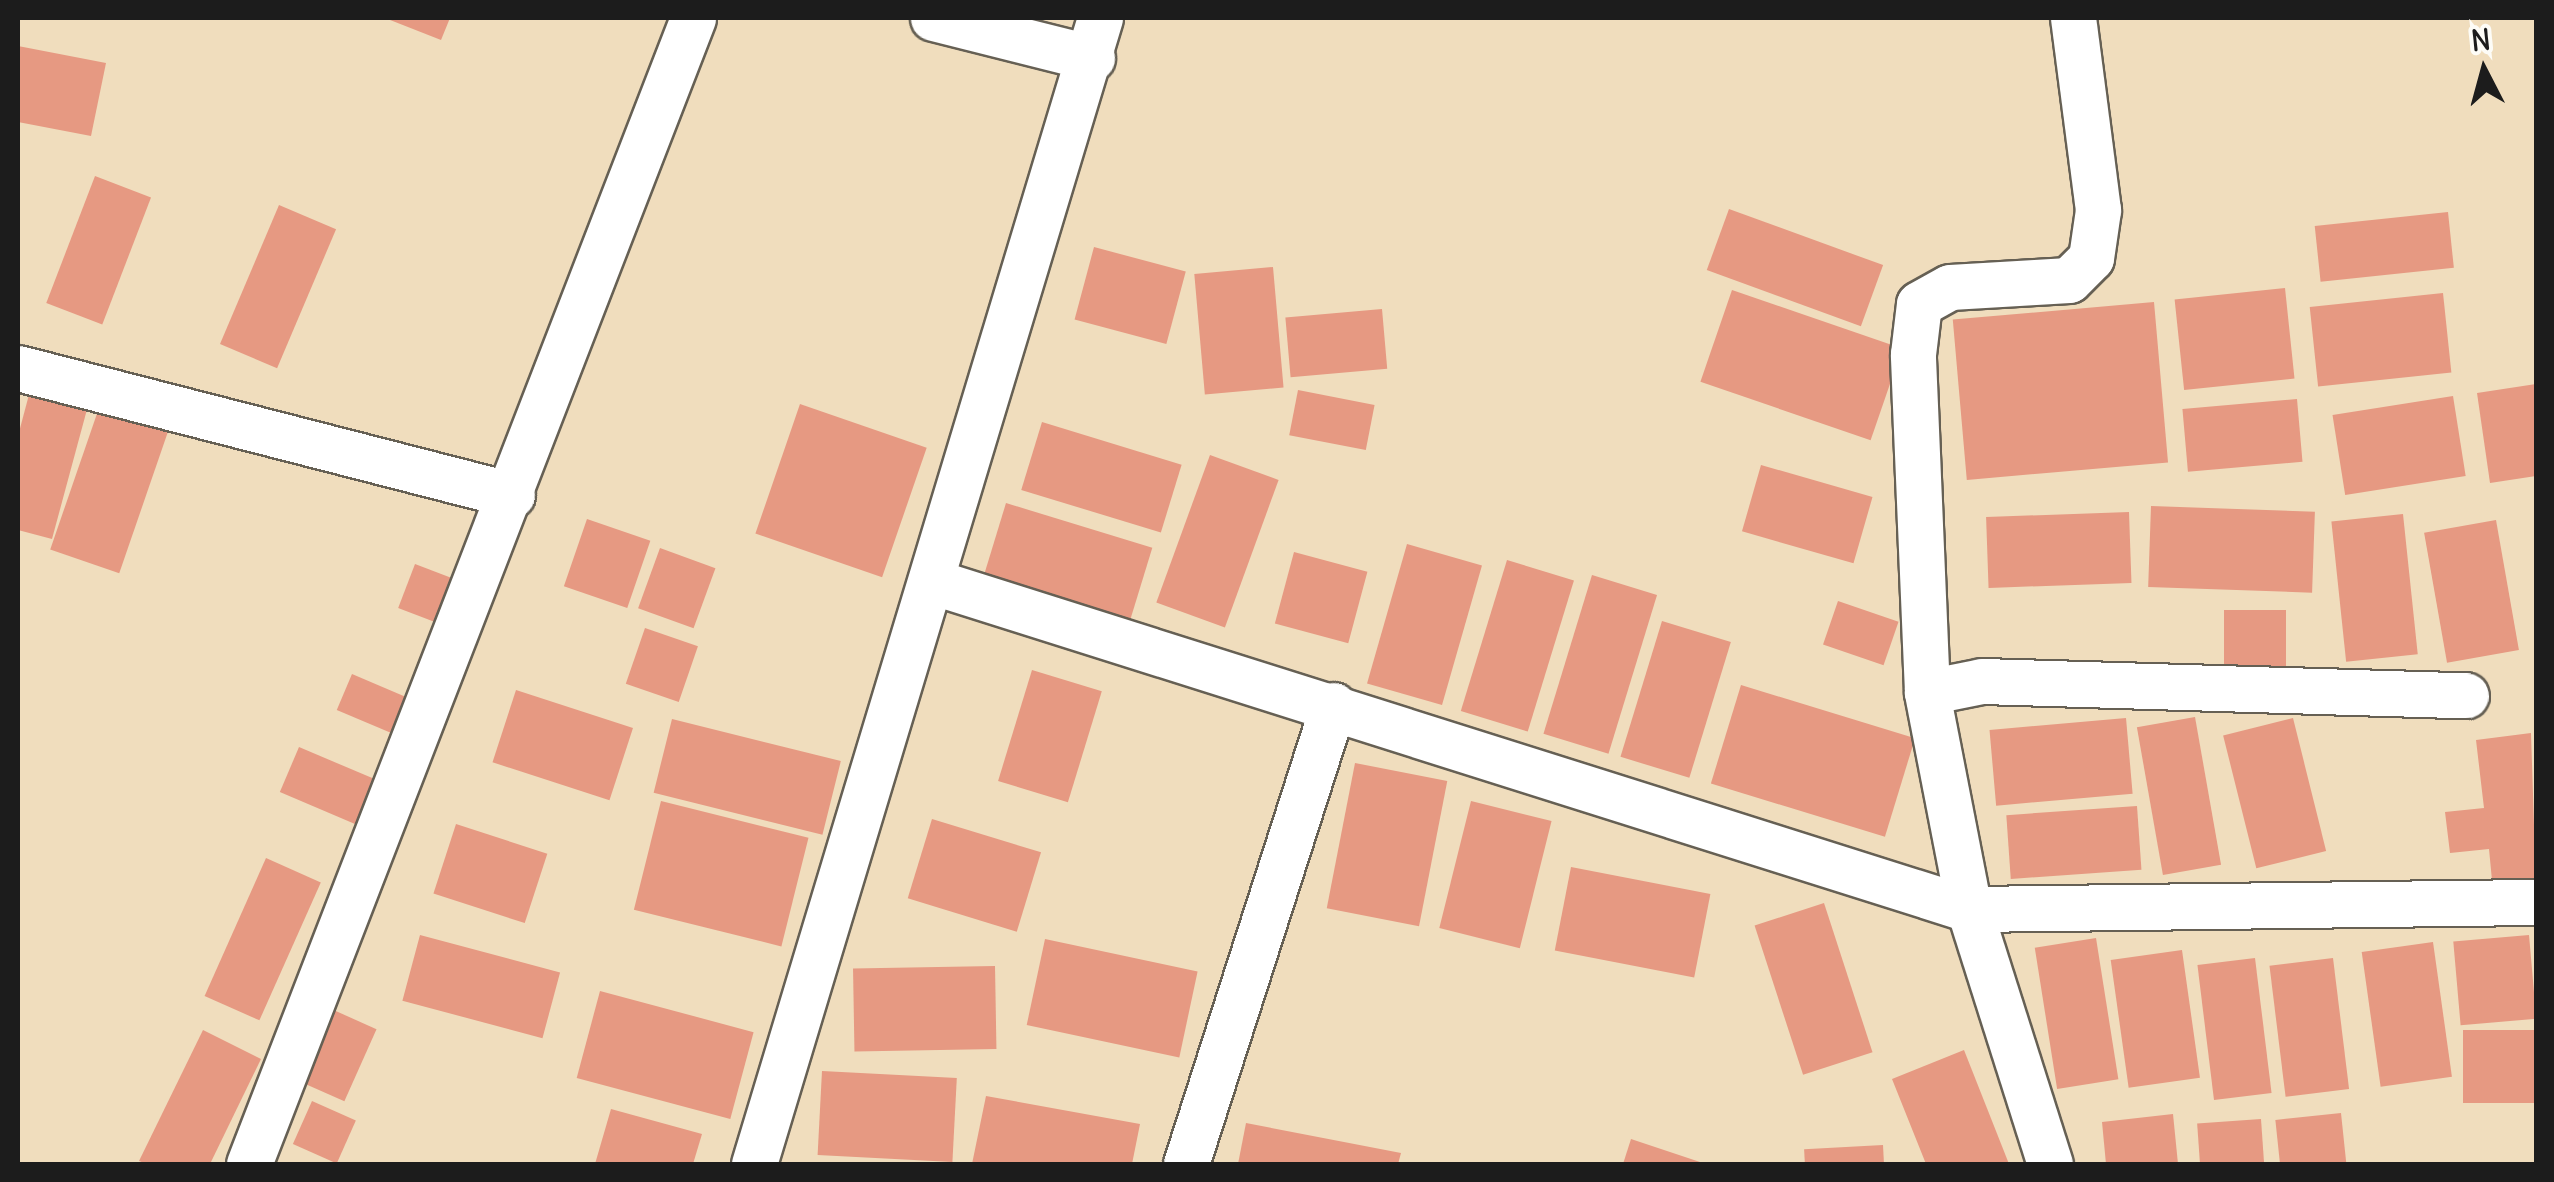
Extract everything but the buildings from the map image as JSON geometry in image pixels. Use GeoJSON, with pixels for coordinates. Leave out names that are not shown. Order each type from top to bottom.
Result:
{"type":"FeatureCollection","features":[{"type":"Feature","properties":{"kind":"street"},"geometry":{"type":"LineString","coordinates":[[249,1164],[512,494],[693,18]]}},
{"type":"Feature","properties":{"kind":"street"},"geometry":{"type":"LineString","coordinates":[[754,1164],[1096,38],[933,18]]}},
{"type":"Feature","properties":{"kind":"street"},"geometry":{"type":"LineString","coordinates":[[2050,1164],[1969,909],[1927,692],[1918,304],[1950,287],[2069,280],[2091,258],[2098,210],[2073,18]]}},
{"type":"Feature","properties":{"kind":"street"},"geometry":{"type":"LineString","coordinates":[[18,368],[512,494]]}},
{"type":"Feature","properties":{"kind":"street"},"geometry":{"type":"LineString","coordinates":[[931,582],[1333,704],[1969,909],[2536,902]]}},
{"type":"Feature","properties":{"kind":"street"},"geometry":{"type":"LineString","coordinates":[[1927,692],[1982,681],[2466,695]]}},
{"type":"Feature","properties":{"kind":"street"},"geometry":{"type":"LineString","coordinates":[[1186,1164],[1333,704]]}}]}
